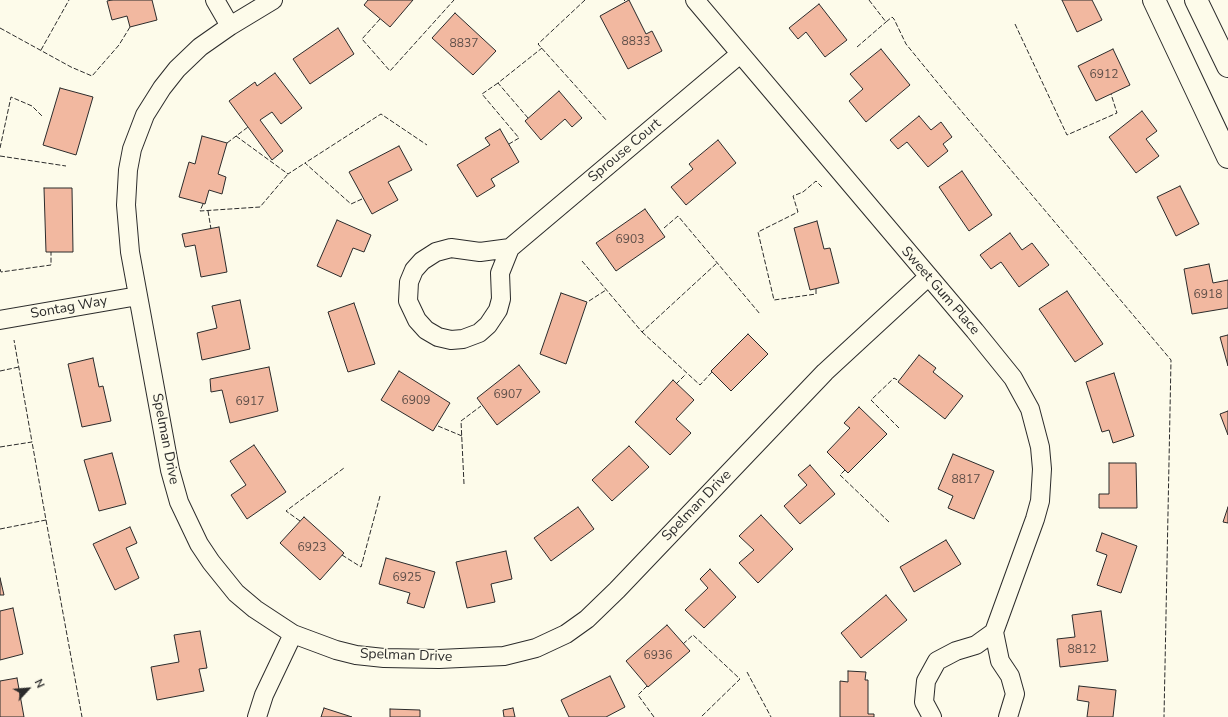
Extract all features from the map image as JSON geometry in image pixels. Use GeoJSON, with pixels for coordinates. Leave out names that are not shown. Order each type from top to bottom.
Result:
{"type":"FeatureCollection","features":[{"type":"Feature","properties":{"kind":"main road"},"geometry":{"type":"LineString","coordinates":[[1154,0],[1228,157]]}},
{"type":"Feature","properties":{"kind":"main road"},"geometry":{"type":"LineString","coordinates":[[1196,0],[1228,66]]}},
{"type":"Feature","properties":{"kind":"street"},"geometry":{"type":"LineString","coordinates":[[215,0],[230,26]]}},
{"type":"Feature","properties":{"kind":"street","name":"Spelman Drive"},"geometry":{"type":"LineString","coordinates":[[273,0],[230,26],[200,47],[177,69],[162,88],[145,115],[132,149],[128,170],[126,205],[130,252],[170,470],[179,502],[189,525],[211,562],[236,593],[255,609],[292,634],[336,650],[356,655],[384,658],[439,660],[504,656],[536,648],[566,634],[587,619],[617,590],[825,372],[928,277]]}},
{"type":"Feature","properties":{"kind":"street","name":"Sweet Gum Place"},"geometry":{"type":"LineString","coordinates":[[695,0],[1012,378],[1030,409],[1040,447],[1042,482],[1035,519],[994,632]]}},
{"type":"Feature","properties":{"kind":"street","name":"Sprouse Court"},"geometry":{"type":"LineString","coordinates":[[510,248],[740,54]]}},
{"type":"Feature","properties":{"kind":"street"},"geometry":{"type":"LineString","coordinates":[[451,248],[480,252],[510,248],[500,272],[501,299],[498,310],[488,325],[478,333],[463,339],[451,340],[438,337],[426,330],[417,320],[408,301],[409,282],[414,270],[422,261],[436,252],[451,248]]}},
{"type":"Feature","properties":{"kind":"street","name":"Sontag Way"},"geometry":{"type":"LineString","coordinates":[[0,320],[138,296]]}},
{"type":"Feature","properties":{"kind":"street"},"geometry":{"type":"LineString","coordinates":[[932,717],[924,702],[926,681],[937,661],[956,651],[976,645],[994,632],[1000,661],[1010,676],[1015,694],[1008,717]]}},
{"type":"Feature","properties":{"kind":"street"},"geometry":{"type":"LineString","coordinates":[[256,717],[264,695],[292,634]]}},
{"type":"Feature","properties":{"kind":"building"},"geometry":{"type":"Polygon","coordinates":[[[152,0],[157,20],[130,27],[127,16],[112,20],[107,1],[152,0]]]}},
{"type":"Feature","properties":{"kind":"building"},"geometry":{"type":"Polygon","coordinates":[[[368,0],[413,0],[390,27],[364,5],[368,0]]]}},
{"type":"Feature","properties":{"kind":"building"},"geometry":{"type":"Polygon","coordinates":[[[629,0],[646,34],[652,31],[662,51],[628,69],[600,16],[629,0]]]}},
{"type":"Feature","properties":{"kind":"building"},"geometry":{"type":"Polygon","coordinates":[[[1062,0],[1092,0],[1102,20],[1077,32],[1062,0]]]}},
{"type":"Feature","properties":{"kind":"building"},"geometry":{"type":"Polygon","coordinates":[[[819,4],[847,40],[825,57],[806,32],[798,39],[789,28],[819,4]]]}},
{"type":"Feature","properties":{"kind":"building"},"geometry":{"type":"Polygon","coordinates":[[[455,13],[496,51],[473,75],[432,38],[455,13]]]}},
{"type":"Feature","properties":{"kind":"building"},"geometry":{"type":"Polygon","coordinates":[[[338,28],[354,54],[310,84],[293,59],[338,28]]]}},
{"type":"Feature","properties":{"kind":"building"},"geometry":{"type":"Polygon","coordinates":[[[881,49],[910,85],[866,122],[849,101],[863,89],[850,74],[881,49]]]}},
{"type":"Feature","properties":{"kind":"building"},"geometry":{"type":"Polygon","coordinates":[[[1113,49],[1130,85],[1096,101],[1078,66],[1113,49]]]}},
{"type":"Feature","properties":{"kind":"building"},"geometry":{"type":"Polygon","coordinates":[[[275,73],[302,108],[281,124],[272,112],[260,120],[283,151],[272,160],[229,101],[255,82],[257,86],[275,73]]]}},
{"type":"Feature","properties":{"kind":"building"},"geometry":{"type":"Polygon","coordinates":[[[60,88],[93,97],[76,155],[43,145],[60,88]]]}},
{"type":"Feature","properties":{"kind":"building"},"geometry":{"type":"Polygon","coordinates":[[[559,91],[582,118],[572,127],[565,119],[541,140],[525,121],[559,91]]]}},
{"type":"Feature","properties":{"kind":"building"},"geometry":{"type":"Polygon","coordinates":[[[1142,111],[1157,131],[1146,139],[1159,156],[1136,173],[1109,137],[1142,111]]]}},
{"type":"Feature","properties":{"kind":"building"},"geometry":{"type":"Polygon","coordinates":[[[919,116],[931,130],[941,122],[952,137],[943,144],[948,151],[928,167],[907,142],[898,149],[890,140],[919,116]]]}},
{"type":"Feature","properties":{"kind":"building"},"geometry":{"type":"Polygon","coordinates":[[[500,129],[519,162],[491,179],[495,186],[477,197],[457,165],[490,145],[485,138],[500,129]]]}},
{"type":"Feature","properties":{"kind":"building"},"geometry":{"type":"Polygon","coordinates":[[[202,136],[227,143],[218,174],[226,177],[222,194],[209,190],[205,204],[179,197],[189,162],[195,164],[202,136]]]}},
{"type":"Feature","properties":{"kind":"building"},"geometry":{"type":"Polygon","coordinates":[[[718,140],[736,163],[686,205],[671,187],[693,169],[689,164],[718,140]]]}},
{"type":"Feature","properties":{"kind":"building"},"geometry":{"type":"Polygon","coordinates":[[[399,146],[412,170],[388,182],[398,200],[372,214],[349,172],[399,146]]]}},
{"type":"Feature","properties":{"kind":"building"},"geometry":{"type":"Polygon","coordinates":[[[962,171],[992,215],[969,231],[939,187],[962,171]]]}},
{"type":"Feature","properties":{"kind":"building"},"geometry":{"type":"Polygon","coordinates":[[[1180,186],[1199,224],[1176,236],[1157,197],[1180,186]]]}},
{"type":"Feature","properties":{"kind":"building"},"geometry":{"type":"Polygon","coordinates":[[[44,188],[72,188],[73,252],[46,252],[44,188]]]}},
{"type":"Feature","properties":{"kind":"building"},"geometry":{"type":"Polygon","coordinates":[[[645,209],[665,237],[616,271],[596,243],[645,209]]]}},
{"type":"Feature","properties":{"kind":"building"},"geometry":{"type":"Polygon","coordinates":[[[337,220],[371,235],[364,252],[353,248],[341,277],[317,266],[337,220]]]}},
{"type":"Feature","properties":{"kind":"building"},"geometry":{"type":"Polygon","coordinates":[[[817,221],[824,249],[830,248],[839,283],[810,290],[794,228],[817,221]]]}},
{"type":"Feature","properties":{"kind":"building"},"geometry":{"type":"Polygon","coordinates":[[[219,227],[227,272],[201,277],[195,245],[185,247],[182,234],[219,227]]]}},
{"type":"Feature","properties":{"kind":"building"},"geometry":{"type":"Polygon","coordinates":[[[1010,233],[1022,250],[1032,243],[1049,265],[1019,287],[1001,262],[991,269],[980,255],[1010,233]]]}},
{"type":"Feature","properties":{"kind":"building"},"geometry":{"type":"Polygon","coordinates":[[[1209,264],[1213,283],[1228,280],[1228,308],[1192,314],[1184,269],[1209,264]]]}},
{"type":"Feature","properties":{"kind":"building"},"geometry":{"type":"Polygon","coordinates":[[[1067,291],[1103,344],[1075,362],[1039,309],[1067,291]]]}},
{"type":"Feature","properties":{"kind":"building"},"geometry":{"type":"Polygon","coordinates":[[[561,293],[587,302],[566,364],[540,354],[561,293]]]}},
{"type":"Feature","properties":{"kind":"building"},"geometry":{"type":"Polygon","coordinates":[[[240,300],[250,349],[202,360],[197,333],[217,328],[212,306],[240,300]]]}},
{"type":"Feature","properties":{"kind":"building"},"geometry":{"type":"Polygon","coordinates":[[[354,303],[375,364],[348,372],[328,312],[354,303]]]}},
{"type":"Feature","properties":{"kind":"building"},"geometry":{"type":"Polygon","coordinates":[[[748,334],[768,354],[731,391],[711,371],[748,334]]]}},
{"type":"Feature","properties":{"kind":"building"},"geometry":{"type":"Polygon","coordinates":[[[1228,335],[1228,366],[1220,337],[1228,335]]]}},
{"type":"Feature","properties":{"kind":"building"},"geometry":{"type":"Polygon","coordinates":[[[919,355],[936,368],[933,372],[963,396],[945,419],[898,382],[919,355]]]}},
{"type":"Feature","properties":{"kind":"building"},"geometry":{"type":"Polygon","coordinates":[[[93,358],[99,387],[103,386],[111,421],[82,427],[68,364],[93,358]]]}},
{"type":"Feature","properties":{"kind":"building"},"geometry":{"type":"Polygon","coordinates":[[[519,365],[540,392],[497,425],[477,398],[519,365]]]}},
{"type":"Feature","properties":{"kind":"building"},"geometry":{"type":"Polygon","coordinates":[[[269,367],[278,411],[230,423],[222,390],[211,392],[210,379],[269,367]]]}},
{"type":"Feature","properties":{"kind":"building"},"geometry":{"type":"Polygon","coordinates":[[[399,371],[450,403],[433,431],[381,400],[399,371]]]}},
{"type":"Feature","properties":{"kind":"building"},"geometry":{"type":"Polygon","coordinates":[[[1114,373],[1134,436],[1113,443],[1109,430],[1102,432],[1086,382],[1114,373]]]}},
{"type":"Feature","properties":{"kind":"building"},"geometry":{"type":"Polygon","coordinates":[[[673,380],[694,400],[676,419],[691,433],[670,455],[635,422],[673,380]]]}},
{"type":"Feature","properties":{"kind":"building"},"geometry":{"type":"Polygon","coordinates":[[[859,407],[887,434],[848,473],[827,452],[850,428],[844,423],[859,407]]]}},
{"type":"Feature","properties":{"kind":"building"},"geometry":{"type":"Polygon","coordinates":[[[1228,411],[1228,435],[1220,414],[1228,411]]]}},
{"type":"Feature","properties":{"kind":"building"},"geometry":{"type":"Polygon","coordinates":[[[254,445],[286,492],[247,519],[231,495],[246,485],[230,461],[254,445]]]}},
{"type":"Feature","properties":{"kind":"building"},"geometry":{"type":"Polygon","coordinates":[[[629,446],[649,467],[612,501],[592,480],[629,446]]]}},
{"type":"Feature","properties":{"kind":"building"},"geometry":{"type":"Polygon","coordinates":[[[112,453],[126,504],[99,511],[84,460],[112,453]]]}},
{"type":"Feature","properties":{"kind":"building"},"geometry":{"type":"Polygon","coordinates":[[[953,454],[994,471],[974,519],[948,508],[953,496],[938,489],[953,454]]]}},
{"type":"Feature","properties":{"kind":"building"},"geometry":{"type":"Polygon","coordinates":[[[1109,463],[1136,463],[1137,508],[1099,508],[1099,494],[1109,494],[1109,463]]]}},
{"type":"Feature","properties":{"kind":"building"},"geometry":{"type":"Polygon","coordinates":[[[810,465],[835,494],[800,524],[784,506],[807,485],[798,475],[810,465]]]}},
{"type":"Feature","properties":{"kind":"building"},"geometry":{"type":"Polygon","coordinates":[[[578,507],[594,529],[551,561],[534,538],[578,507]]]}},
{"type":"Feature","properties":{"kind":"building"},"geometry":{"type":"Polygon","coordinates":[[[1228,507],[1228,523],[1223,522],[1228,507]]]}},
{"type":"Feature","properties":{"kind":"building"},"geometry":{"type":"Polygon","coordinates":[[[761,515],[793,549],[758,583],[739,563],[754,550],[739,536],[761,515]]]}},
{"type":"Feature","properties":{"kind":"building"},"geometry":{"type":"Polygon","coordinates":[[[304,517],[344,553],[320,580],[280,543],[304,517]]]}},
{"type":"Feature","properties":{"kind":"building"},"geometry":{"type":"Polygon","coordinates":[[[130,527],[137,543],[126,548],[139,578],[115,590],[93,544],[130,527]]]}},
{"type":"Feature","properties":{"kind":"building"},"geometry":{"type":"Polygon","coordinates":[[[1102,533],[1137,546],[1121,593],[1097,585],[1107,555],[1096,551],[1102,533]]]}},
{"type":"Feature","properties":{"kind":"building"},"geometry":{"type":"Polygon","coordinates":[[[946,540],[961,564],[914,592],[900,567],[946,540]]]}},
{"type":"Feature","properties":{"kind":"building"},"geometry":{"type":"Polygon","coordinates":[[[506,551],[512,579],[491,584],[495,602],[467,608],[456,562],[506,551]]]}},
{"type":"Feature","properties":{"kind":"building"},"geometry":{"type":"Polygon","coordinates":[[[386,558],[435,572],[424,608],[407,603],[410,593],[379,584],[386,558]]]}},
{"type":"Feature","properties":{"kind":"building"},"geometry":{"type":"Polygon","coordinates":[[[710,569],[736,597],[704,628],[685,610],[708,588],[700,579],[710,569]]]}},
{"type":"Feature","properties":{"kind":"building"},"geometry":{"type":"Polygon","coordinates":[[[0,578],[4,595],[0,595],[0,578]]]}},
{"type":"Feature","properties":{"kind":"building"},"geometry":{"type":"Polygon","coordinates":[[[886,595],[907,620],[861,658],[841,633],[886,595]]]}},
{"type":"Feature","properties":{"kind":"building"},"geometry":{"type":"Polygon","coordinates":[[[13,608],[23,654],[0,660],[0,611],[13,608]]]}},
{"type":"Feature","properties":{"kind":"building"},"geometry":{"type":"Polygon","coordinates":[[[1101,611],[1108,661],[1060,667],[1057,639],[1075,637],[1072,615],[1101,611]]]}},
{"type":"Feature","properties":{"kind":"building"},"geometry":{"type":"Polygon","coordinates":[[[667,625],[690,651],[648,687],[626,661],[667,625]]]}},
{"type":"Feature","properties":{"kind":"building"},"geometry":{"type":"Polygon","coordinates":[[[200,631],[207,668],[199,669],[204,691],[157,700],[151,667],[179,662],[174,635],[200,631]]]}},
{"type":"Feature","properties":{"kind":"building"},"geometry":{"type":"Polygon","coordinates":[[[848,671],[866,672],[865,680],[868,680],[868,714],[874,714],[874,717],[840,717],[840,681],[848,682],[848,671]]]}},
{"type":"Feature","properties":{"kind":"building"},"geometry":{"type":"Polygon","coordinates":[[[610,676],[625,707],[606,717],[569,717],[561,700],[610,676]]]}},
{"type":"Feature","properties":{"kind":"building"},"geometry":{"type":"Polygon","coordinates":[[[17,678],[24,717],[0,717],[0,681],[17,678]]]}},
{"type":"Feature","properties":{"kind":"building"},"geometry":{"type":"Polygon","coordinates":[[[1079,686],[1116,690],[1113,717],[1087,717],[1089,702],[1077,700],[1079,686]]]}},
{"type":"Feature","properties":{"kind":"building"},"geometry":{"type":"Polygon","coordinates":[[[324,708],[352,717],[321,717],[324,708]]]}},
{"type":"Feature","properties":{"kind":"building"},"geometry":{"type":"Polygon","coordinates":[[[513,708],[515,717],[504,717],[503,710],[513,708]]]}},
{"type":"Feature","properties":{"kind":"building"},"geometry":{"type":"Polygon","coordinates":[[[390,709],[420,710],[420,717],[390,717],[390,709]]]}},
{"type":"Feature","properties":{"kind":"fence"},"geometry":{"type":"LineString","coordinates":[[41,50],[69,0]]}},
{"type":"Feature","properties":{"kind":"fence"},"geometry":{"type":"LineString","coordinates":[[380,19],[362,39],[390,71],[454,0]]}},
{"type":"Feature","properties":{"kind":"fence"},"geometry":{"type":"LineString","coordinates":[[585,0],[538,44],[607,121]]}},
{"type":"Feature","properties":{"kind":"fence"},"geometry":{"type":"LineString","coordinates":[[869,0],[886,22],[892,17],[894,19],[906,44],[1171,360],[1164,717]]}},
{"type":"Feature","properties":{"kind":"fence"},"geometry":{"type":"LineString","coordinates":[[857,47],[886,22]]}},
{"type":"Feature","properties":{"kind":"fence"},"geometry":{"type":"LineString","coordinates":[[1015,24],[1067,135],[1117,113],[1111,94]]}},
{"type":"Feature","properties":{"kind":"fence"},"geometry":{"type":"LineString","coordinates":[[0,28],[71,67],[92,76],[119,45],[130,27]]}},
{"type":"Feature","properties":{"kind":"fence"},"geometry":{"type":"LineString","coordinates":[[528,118],[498,83],[542,48]]}},
{"type":"Feature","properties":{"kind":"fence"},"geometry":{"type":"LineString","coordinates":[[498,83],[482,94],[519,138],[509,144]]}},
{"type":"Feature","properties":{"kind":"fence"},"geometry":{"type":"LineString","coordinates":[[0,148],[11,97],[32,106],[43,117]]}},
{"type":"Feature","properties":{"kind":"fence"},"geometry":{"type":"LineString","coordinates":[[362,199],[351,204],[305,163],[381,114],[427,145]]}},
{"type":"Feature","properties":{"kind":"fence"},"geometry":{"type":"LineString","coordinates":[[227,143],[248,127]]}},
{"type":"Feature","properties":{"kind":"fence"},"geometry":{"type":"LineString","coordinates":[[236,136],[288,174],[305,163]]}},
{"type":"Feature","properties":{"kind":"fence"},"geometry":{"type":"LineString","coordinates":[[0,156],[66,166]]}},
{"type":"Feature","properties":{"kind":"fence"},"geometry":{"type":"LineString","coordinates":[[203,204],[200,211],[260,207],[288,174]]}},
{"type":"Feature","properties":{"kind":"fence"},"geometry":{"type":"LineString","coordinates":[[816,289],[816,294],[774,300],[758,232],[798,212],[793,196],[803,192],[816,181],[822,187]]}},
{"type":"Feature","properties":{"kind":"fence"},"geometry":{"type":"LineString","coordinates":[[208,211],[211,229]]}},
{"type":"Feature","properties":{"kind":"fence"},"geometry":{"type":"LineString","coordinates":[[664,228],[678,216],[760,314]]}},
{"type":"Feature","properties":{"kind":"fence"},"geometry":{"type":"LineString","coordinates":[[0,269],[1,272],[51,265],[51,252]]}},
{"type":"Feature","properties":{"kind":"fence"},"geometry":{"type":"LineString","coordinates":[[582,261],[642,332],[717,263]]}},
{"type":"Feature","properties":{"kind":"fence"},"geometry":{"type":"LineString","coordinates":[[589,301],[606,290]]}},
{"type":"Feature","properties":{"kind":"fence"},"geometry":{"type":"LineString","coordinates":[[642,332],[700,385],[712,372]]}},
{"type":"Feature","properties":{"kind":"fence"},"geometry":{"type":"LineString","coordinates":[[0,447],[32,442],[14,340]]}},
{"type":"Feature","properties":{"kind":"fence"},"geometry":{"type":"LineString","coordinates":[[0,371],[19,367]]}},
{"type":"Feature","properties":{"kind":"fence"},"geometry":{"type":"LineString","coordinates":[[676,384],[686,374]]}},
{"type":"Feature","properties":{"kind":"fence"},"geometry":{"type":"LineString","coordinates":[[899,381],[894,378],[871,400],[899,428]]}},
{"type":"Feature","properties":{"kind":"fence"},"geometry":{"type":"LineString","coordinates":[[464,484],[461,421],[481,406]]}},
{"type":"Feature","properties":{"kind":"fence"},"geometry":{"type":"LineString","coordinates":[[438,426],[462,436]]}},
{"type":"Feature","properties":{"kind":"fence"},"geometry":{"type":"LineString","coordinates":[[0,529],[46,520],[32,442]]}},
{"type":"Feature","properties":{"kind":"fence"},"geometry":{"type":"LineString","coordinates":[[300,521],[286,511],[344,468]]}},
{"type":"Feature","properties":{"kind":"fence"},"geometry":{"type":"LineString","coordinates":[[845,470],[840,475],[890,523]]}},
{"type":"Feature","properties":{"kind":"fence"},"geometry":{"type":"LineString","coordinates":[[342,555],[361,567],[380,496]]}},
{"type":"Feature","properties":{"kind":"fence"},"geometry":{"type":"LineString","coordinates":[[46,520],[82,717]]}},
{"type":"Feature","properties":{"kind":"fence"},"geometry":{"type":"LineString","coordinates":[[683,644],[693,635],[740,679],[701,717]]}},
{"type":"Feature","properties":{"kind":"fence"},"geometry":{"type":"LineString","coordinates":[[747,672],[771,717]]}},
{"type":"Feature","properties":{"kind":"fence"},"geometry":{"type":"LineString","coordinates":[[647,686],[638,695],[654,717]]}}]}
